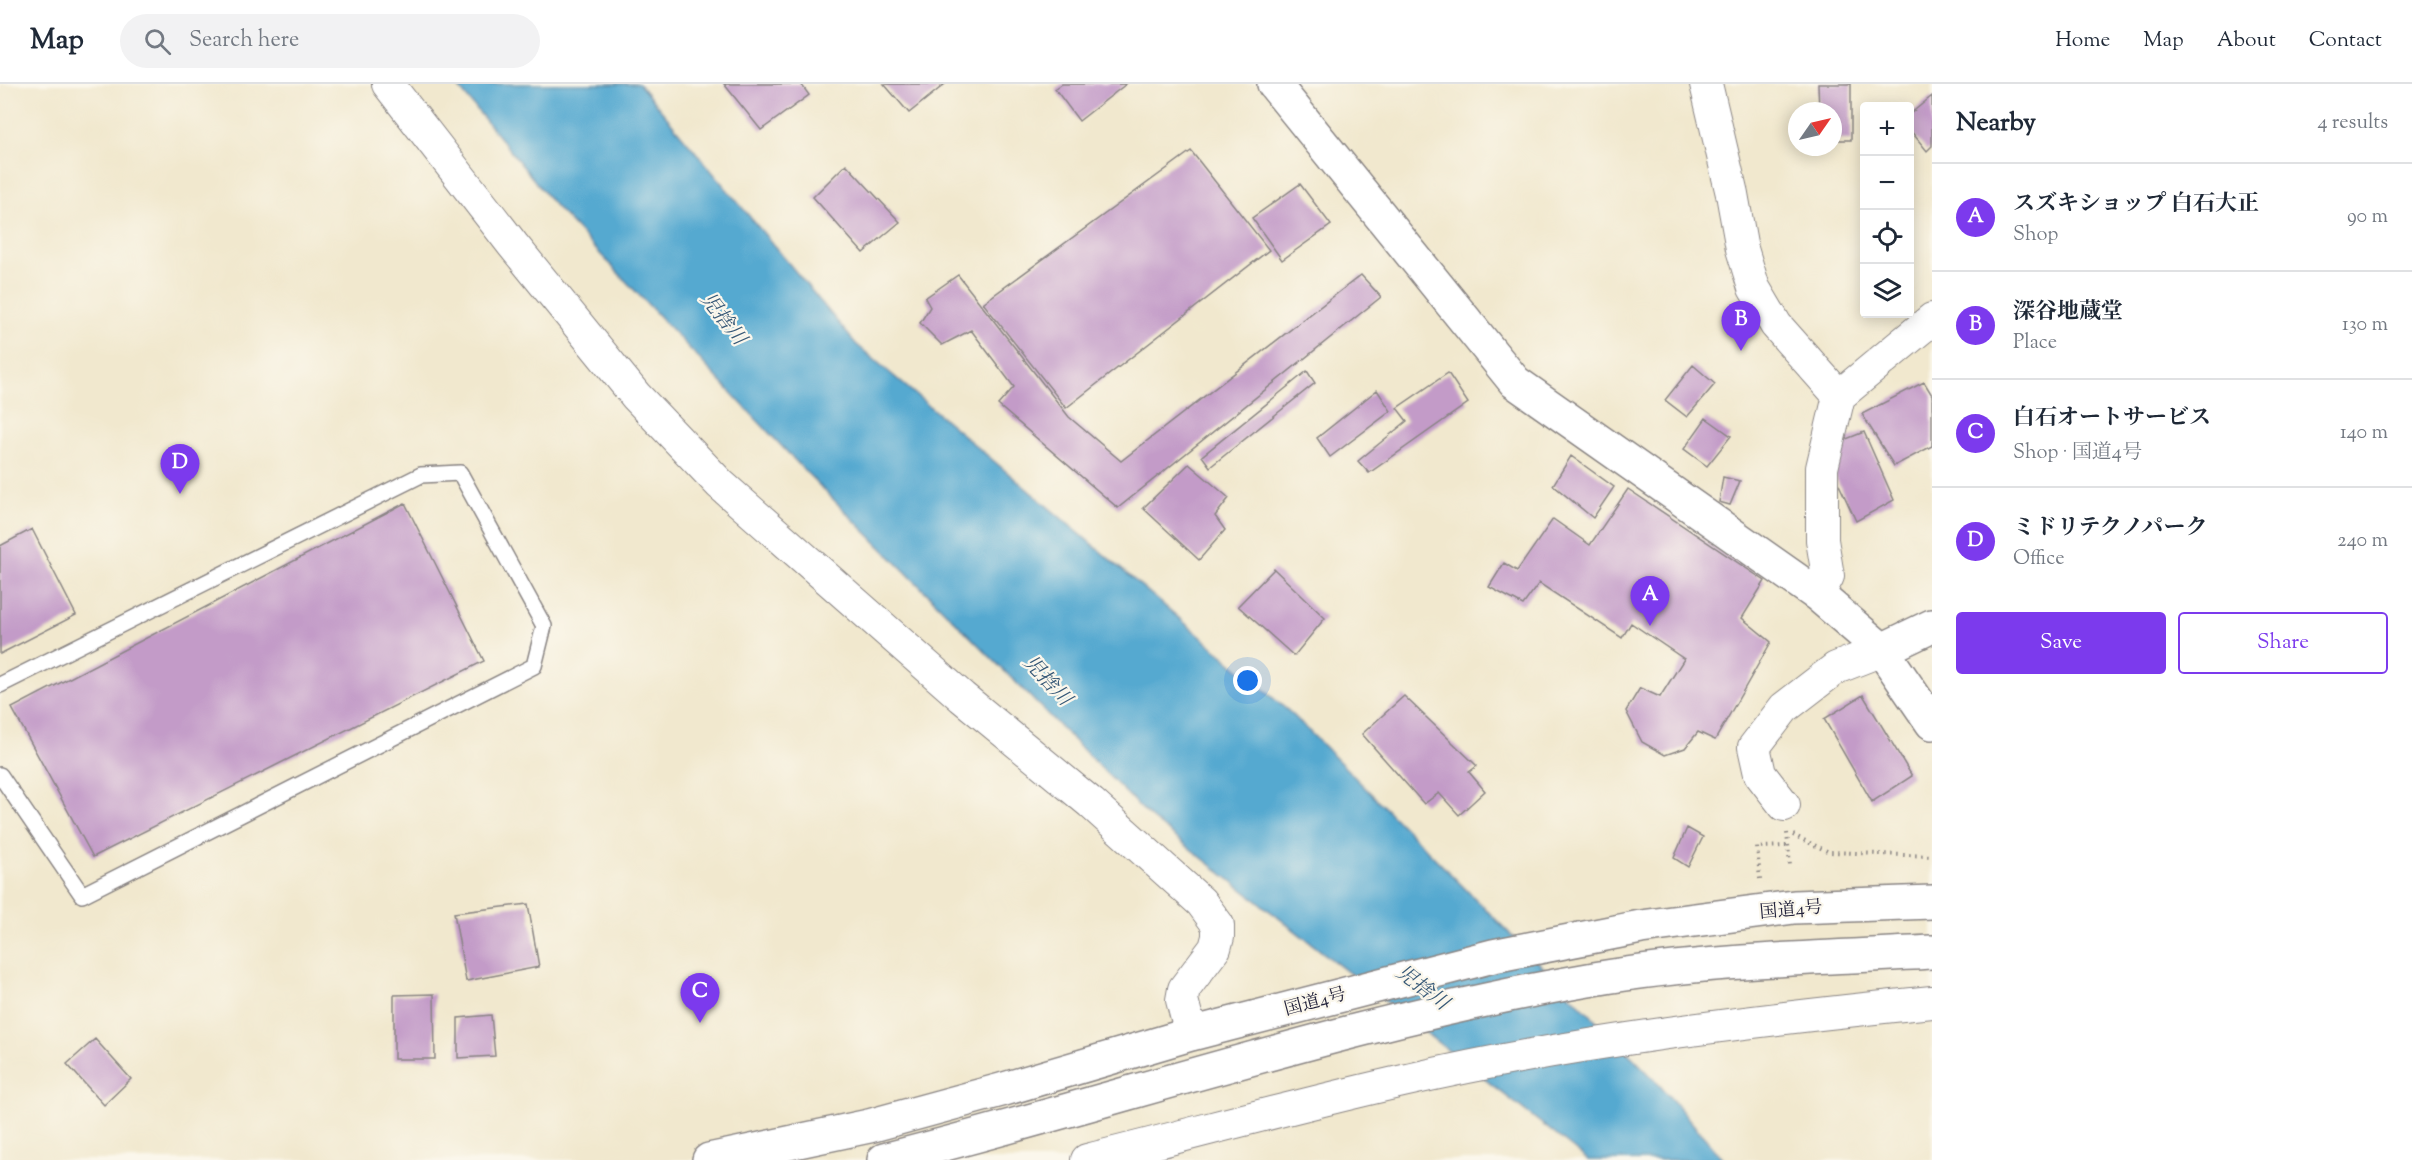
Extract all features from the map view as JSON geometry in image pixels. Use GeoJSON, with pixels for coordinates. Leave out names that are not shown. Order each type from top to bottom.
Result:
{"type":"FeatureCollection","features":[{"type":"Feature","properties":{"kind":"main road"},"geometry":{"type":"LineString","coordinates":[[1274,84],[1515,382],[1818,595],[1882,650],[1932,723]]}},
{"type":"Feature","properties":{"kind":"main road"},"geometry":{"type":"LineString","coordinates":[[1882,650],[1932,626]]}},
{"type":"Feature","properties":{"kind":"main road","name":"国道4号"},"geometry":{"type":"LineString","coordinates":[[709,1160],[869,1126],[1191,1034],[1493,956],[1641,927],[1794,907],[1932,902]]}},
{"type":"Feature","properties":{"kind":"main road"},"geometry":{"type":"LineString","coordinates":[[884,1160],[972,1138],[1367,1026],[1593,979],[1663,968],[1722,963],[1932,952]]}},
{"type":"Feature","properties":{"kind":"street"},"geometry":{"type":"LineString","coordinates":[[388,84],[513,245],[636,396],[720,484],[962,697],[1091,803],[1202,902],[1218,925],[1218,937],[1215,948],[1184,989],[1182,1000],[1191,1034]]}},
{"type":"Feature","properties":{"kind":"street"},"geometry":{"type":"LineString","coordinates":[[1706,84],[1732,194],[1742,249],[1754,288],[1776,325],[1839,396]]}},
{"type":"Feature","properties":{"kind":"street"},"geometry":{"type":"LineString","coordinates":[[1818,595],[1828,576],[1822,540],[1822,468],[1839,396],[1932,319]]}},
{"type":"Feature","properties":{"kind":"street"},"geometry":{"type":"LineString","coordinates":[[1785,819],[1760,774],[1754,747],[1784,708],[1836,668],[1882,650]]}},
{"type":"Feature","properties":{"kind":"street"},"geometry":{"type":"LineString","coordinates":[[1087,1160],[1404,1080],[1626,1038],[1804,1015],[1932,1002]]}},
{"type":"Feature","properties":{"kind":"lane"},"geometry":{"type":"LineString","coordinates":[[0,685],[421,475],[460,473],[544,626],[534,666],[82,895],[0,775]]}},
{"type":"Feature","properties":{"kind":"path"},"geometry":{"type":"LineString","coordinates":[[1785,819],[1829,852],[1932,856]]}},
{"type":"Feature","properties":{"kind":"path"},"geometry":{"type":"LineString","coordinates":[[1760,879],[1757,847],[1788,846]]}},
{"type":"Feature","properties":{"kind":"water","name":"児捨川"},"geometry":{"type":"Polygon","coordinates":[[[456,84],[639,84],[856,344],[1292,714],[1655,1080],[1724,1160],[1588,1160],[1151,818],[806,472],[555,206],[456,84]]]}},
{"type":"Feature","properties":{"kind":"building"},"geometry":{"type":"Polygon","coordinates":[[[724,84],[801,84],[809,95],[761,130],[724,84]]]}},
{"type":"Feature","properties":{"kind":"building"},"geometry":{"type":"Polygon","coordinates":[[[884,84],[945,84],[909,113],[884,84]]]}},
{"type":"Feature","properties":{"kind":"building"},"geometry":{"type":"Polygon","coordinates":[[[1062,84],[1126,84],[1079,121],[1055,89],[1062,84]]]}},
{"type":"Feature","properties":{"kind":"building"},"geometry":{"type":"Polygon","coordinates":[[[1818,84],[1851,84],[1851,140],[1842,140],[1842,102],[1819,102],[1818,84]]]}},
{"type":"Feature","properties":{"kind":"building"},"geometry":{"type":"Polygon","coordinates":[[[1932,96],[1932,146],[1927,151],[1914,135],[1914,111],[1932,96]]]}},
{"type":"Feature","properties":{"kind":"building"},"geometry":{"type":"Polygon","coordinates":[[[1191,151],[1269,250],[1066,408],[983,303],[1191,151]]]}},
{"type":"Feature","properties":{"kind":"building"},"geometry":{"type":"Polygon","coordinates":[[[846,164],[900,222],[863,253],[813,197],[846,164]]]}},
{"type":"Feature","properties":{"kind":"building"},"geometry":{"type":"Polygon","coordinates":[[[1300,184],[1331,225],[1282,260],[1252,218],[1300,184]]]}},
{"type":"Feature","properties":{"kind":"building"},"geometry":{"type":"Polygon","coordinates":[[[958,275],[1069,417],[1121,461],[1361,275],[1381,297],[1118,508],[998,405],[1014,387],[971,330],[942,345],[920,323],[930,307],[925,298],[958,275]]]}},
{"type":"Feature","properties":{"kind":"building"},"geometry":{"type":"Polygon","coordinates":[[[1693,365],[1715,384],[1687,417],[1665,400],[1693,365]]]}},
{"type":"Feature","properties":{"kind":"building"},"geometry":{"type":"Polygon","coordinates":[[[1307,371],[1315,383],[1210,467],[1202,456],[1307,371]]]}},
{"type":"Feature","properties":{"kind":"building"},"geometry":{"type":"Polygon","coordinates":[[[1448,373],[1468,403],[1369,473],[1358,461],[1407,421],[1397,408],[1448,373]]]}},
{"type":"Feature","properties":{"kind":"building"},"geometry":{"type":"Polygon","coordinates":[[[1924,382],[1932,395],[1932,446],[1894,466],[1862,414],[1924,382]]]}},
{"type":"Feature","properties":{"kind":"building"},"geometry":{"type":"Polygon","coordinates":[[[1377,390],[1391,411],[1330,457],[1317,438],[1377,390]]]}},
{"type":"Feature","properties":{"kind":"building"},"geometry":{"type":"Polygon","coordinates":[[[1706,418],[1731,436],[1707,466],[1684,449],[1706,418]]]}},
{"type":"Feature","properties":{"kind":"building"},"geometry":{"type":"Polygon","coordinates":[[[1864,432],[1894,500],[1856,521],[1829,463],[1836,443],[1864,432]]]}},
{"type":"Feature","properties":{"kind":"building"},"geometry":{"type":"Polygon","coordinates":[[[1571,456],[1614,487],[1593,518],[1553,485],[1571,456]]]}},
{"type":"Feature","properties":{"kind":"building"},"geometry":{"type":"Polygon","coordinates":[[[1189,464],[1229,498],[1215,516],[1225,530],[1199,560],[1143,508],[1189,464]]]}},
{"type":"Feature","properties":{"kind":"building"},"geometry":{"type":"Polygon","coordinates":[[[1723,477],[1740,481],[1730,505],[1719,502],[1723,477]]]}},
{"type":"Feature","properties":{"kind":"building"},"geometry":{"type":"Polygon","coordinates":[[[1628,489],[1765,581],[1742,618],[1771,642],[1715,740],[1698,732],[1685,748],[1665,755],[1642,742],[1626,711],[1640,688],[1660,697],[1684,659],[1631,623],[1622,638],[1539,583],[1523,605],[1489,587],[1504,563],[1517,571],[1553,519],[1590,545],[1628,489]]]}},
{"type":"Feature","properties":{"kind":"building"},"geometry":{"type":"Polygon","coordinates":[[[405,503],[484,661],[93,857],[12,708],[405,503]]]}},
{"type":"Feature","properties":{"kind":"building"},"geometry":{"type":"Polygon","coordinates":[[[32,529],[76,615],[0,654],[0,546],[32,529]]]}},
{"type":"Feature","properties":{"kind":"building"},"geometry":{"type":"Polygon","coordinates":[[[1274,569],[1325,618],[1294,656],[1238,606],[1274,569]]]}},
{"type":"Feature","properties":{"kind":"building"},"geometry":{"type":"Polygon","coordinates":[[[1863,695],[1912,776],[1872,802],[1824,719],[1863,695]]]}},
{"type":"Feature","properties":{"kind":"building"},"geometry":{"type":"Polygon","coordinates":[[[1404,696],[1477,766],[1469,772],[1485,791],[1459,815],[1439,793],[1424,804],[1362,734],[1404,696]]]}},
{"type":"Feature","properties":{"kind":"building"},"geometry":{"type":"Polygon","coordinates":[[[1687,828],[1703,837],[1688,867],[1674,858],[1687,828]]]}},
{"type":"Feature","properties":{"kind":"building"},"geometry":{"type":"Polygon","coordinates":[[[528,904],[539,967],[466,981],[454,913],[528,904]]]}},
{"type":"Feature","properties":{"kind":"building"},"geometry":{"type":"Polygon","coordinates":[[[434,994],[435,1059],[394,1059],[394,995],[434,994]]]}},
{"type":"Feature","properties":{"kind":"building"},"geometry":{"type":"Polygon","coordinates":[[[491,1015],[495,1056],[458,1058],[458,1018],[491,1015]]]}},
{"type":"Feature","properties":{"kind":"building"},"geometry":{"type":"Polygon","coordinates":[[[95,1039],[131,1079],[104,1105],[67,1064],[95,1039]]]}},
{"type":"Feature","properties":{"kind":"place","name":"深谷地蔵堂"},"geometry":{"type":"Point","coordinates":[1741,351]}},
{"type":"Feature","properties":{"kind":"place","name":"ミドリテクノパーク"},"geometry":{"type":"Point","coordinates":[180,494]}},
{"type":"Feature","properties":{"kind":"place","name":"スズキショップ 白石大正"},"geometry":{"type":"Point","coordinates":[1650,626]}},
{"type":"Feature","properties":{"kind":"place","name":"白石オートサービス"},"geometry":{"type":"Point","coordinates":[700,1023]}}]}
